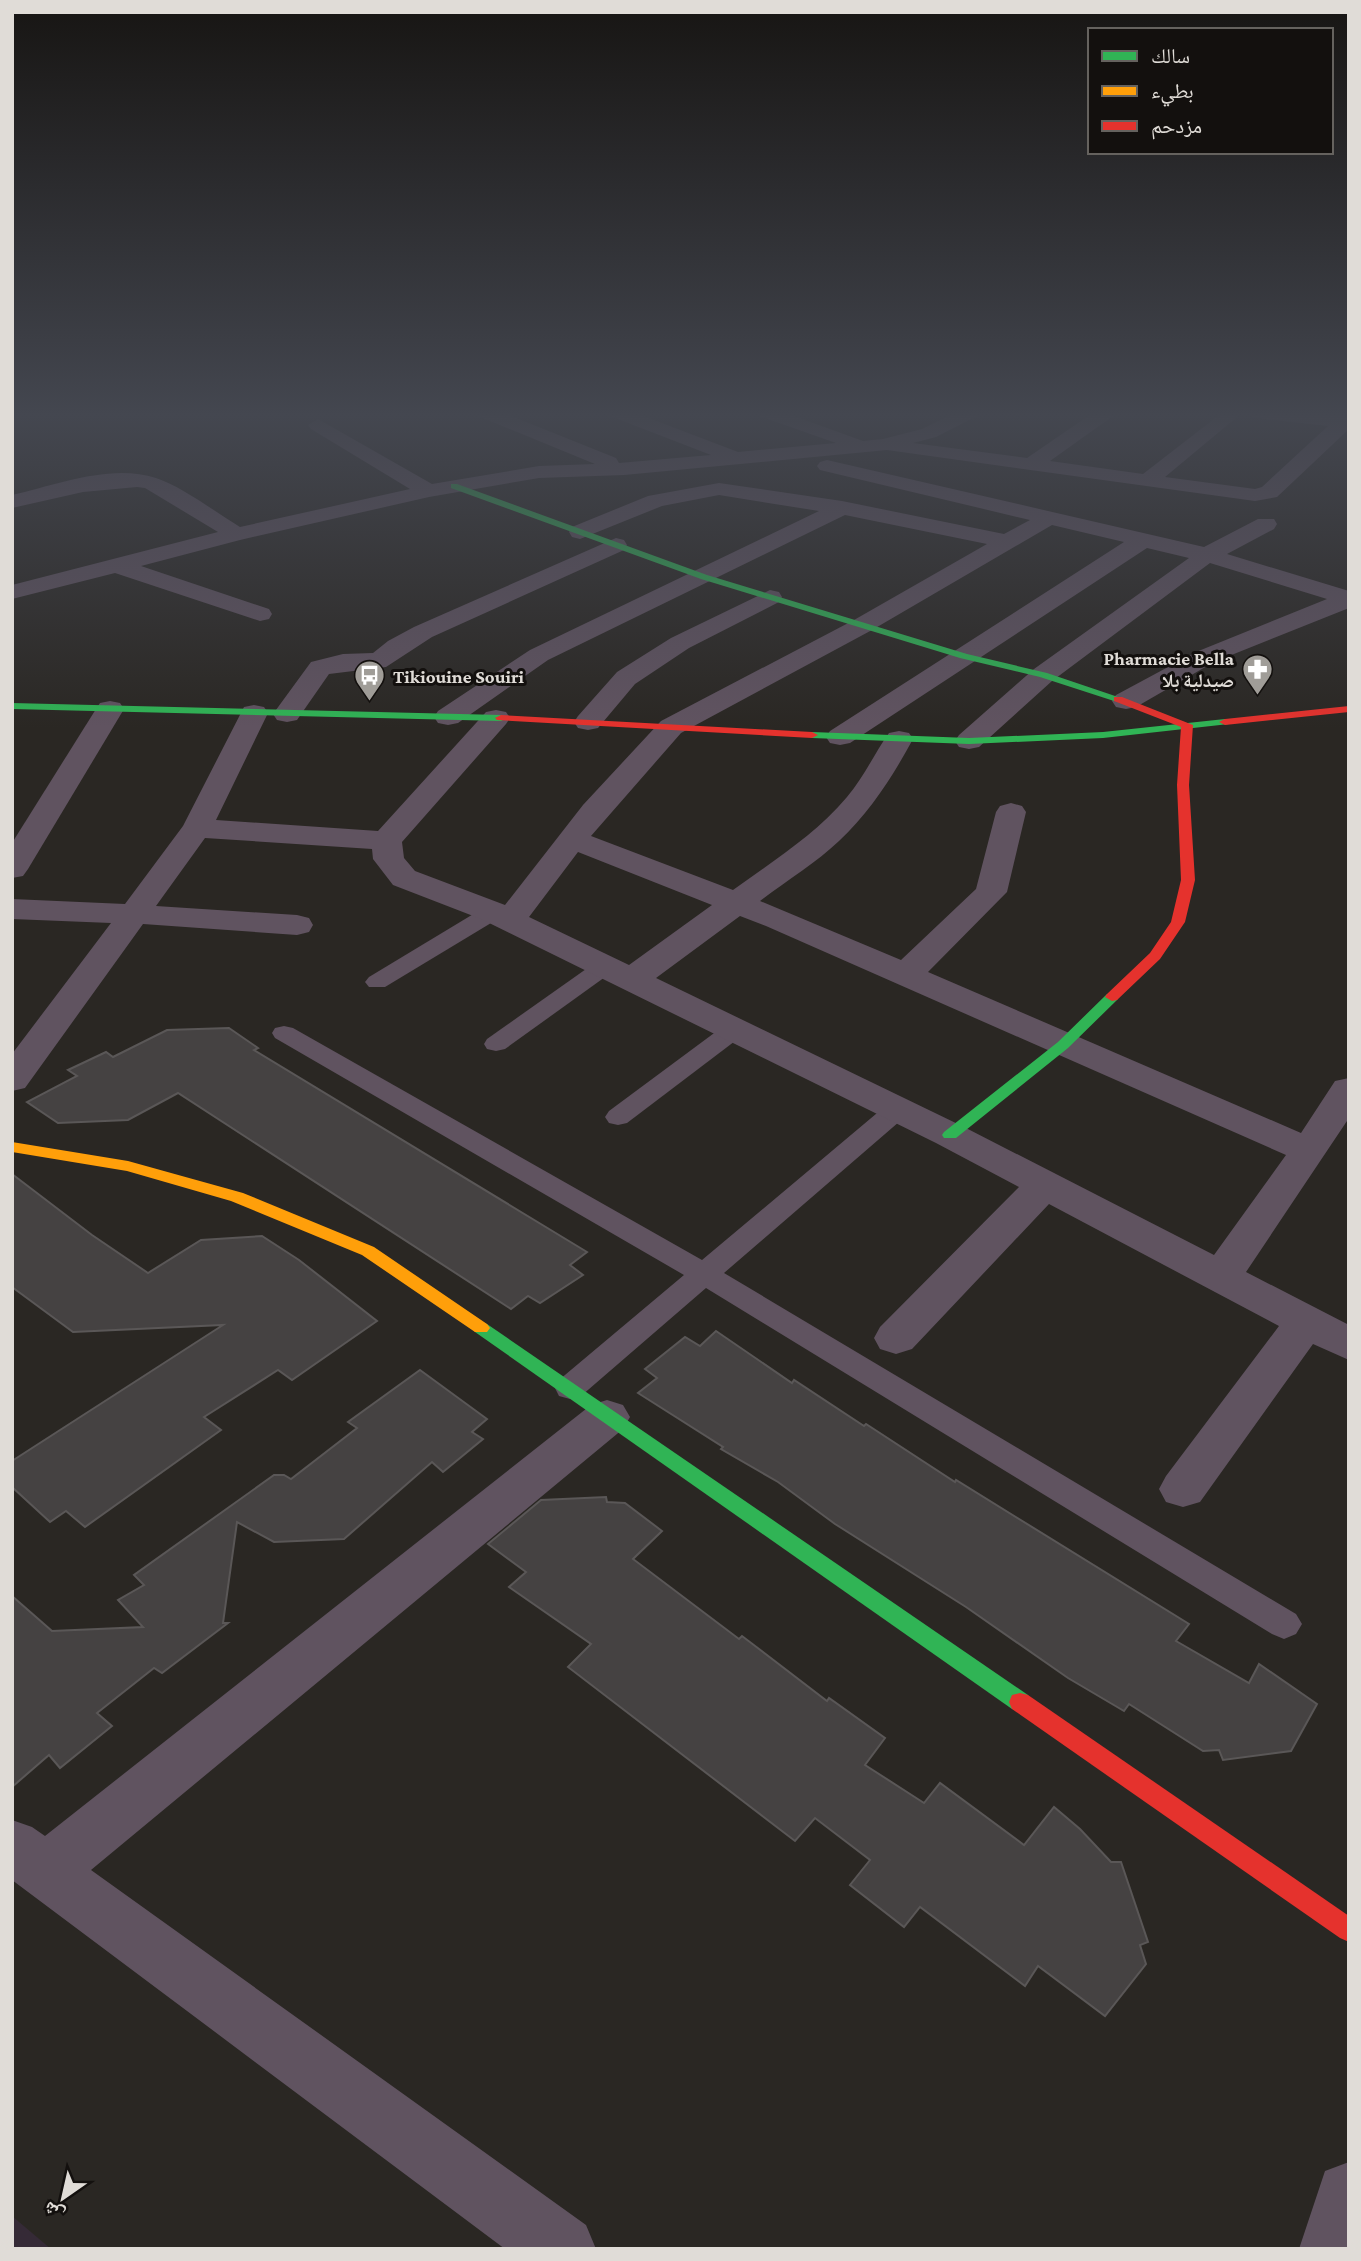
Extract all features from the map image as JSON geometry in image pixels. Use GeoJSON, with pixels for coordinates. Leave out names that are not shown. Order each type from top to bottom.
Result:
{"type":"FeatureCollection","features":[{"type":"Feature","properties":{"kind":"street"},"geometry":{"type":"LineString","coordinates":[[209,518],[237,534]]}},
{"type":"Feature","properties":{"kind":"street"},"geometry":{"type":"LineString","coordinates":[[12,592],[311,518]]}},
{"type":"Feature","properties":{"kind":"street"},"geometry":{"type":"LineString","coordinates":[[540,518],[704,577],[964,656],[1043,675],[1126,701],[1186,725]]}},
{"type":"Feature","properties":{"kind":"street"},"geometry":{"type":"LineString","coordinates":[[580,532],[614,518]]}},
{"type":"Feature","properties":{"kind":"street"},"geometry":{"type":"LineString","coordinates":[[449,718],[539,654],[823,518]]}},
{"type":"Feature","properties":{"kind":"street"},"geometry":{"type":"LineString","coordinates":[[888,518],[1008,542]]}},
{"type":"Feature","properties":{"kind":"street"},"geometry":{"type":"LineString","coordinates":[[502,916],[574,840],[594,810],[671,727],[863,625],[1050,518]]}},
{"type":"Feature","properties":{"kind":"street"},"geometry":{"type":"LineString","coordinates":[[1053,518],[1207,555],[1331,592],[1348,600]]}},
{"type":"Feature","properties":{"kind":"street"},"geometry":{"type":"LineString","coordinates":[[969,741],[1043,675],[1207,555],[1266,524]]}},
{"type":"Feature","properties":{"kind":"street"},"geometry":{"type":"LineString","coordinates":[[839,737],[1143,540]]}},
{"type":"Feature","properties":{"kind":"street"},"geometry":{"type":"LineString","coordinates":[[286,714],[320,668],[343,662],[377,661],[423,632],[615,545]]}},
{"type":"Feature","properties":{"kind":"street"},"geometry":{"type":"LineString","coordinates":[[115,565],[260,614]]}},
{"type":"Feature","properties":{"kind":"street"},"geometry":{"type":"LineString","coordinates":[[588,723],[626,678],[680,643],[770,597]]}},
{"type":"Feature","properties":{"kind":"street"},"geometry":{"type":"LineString","coordinates":[[1126,701],[1205,657],[1348,600]]}},
{"type":"Feature","properties":{"kind":"street"},"geometry":{"type":"LineString","coordinates":[[12,706],[496,718],[839,737],[969,741],[1059,738],[1343,706]]}},
{"type":"Feature","properties":{"kind":"street"},"geometry":{"type":"LineString","coordinates":[[12,869],[110,709]]}},
{"type":"Feature","properties":{"kind":"street"},"geometry":{"type":"LineString","coordinates":[[12,1080],[197,828],[254,713]]}},
{"type":"Feature","properties":{"kind":"street"},"geometry":{"type":"LineString","coordinates":[[386,841],[496,718]]}},
{"type":"Feature","properties":{"kind":"street"},"geometry":{"type":"LineString","coordinates":[[950,1135],[1063,1045],[1155,956],[1178,922],[1188,880],[1183,785],[1186,725]]}},
{"type":"Feature","properties":{"kind":"street"},"geometry":{"type":"LineString","coordinates":[[618,973],[739,902],[826,837],[873,786],[899,739]]}},
{"type":"Feature","properties":{"kind":"street"},"geometry":{"type":"LineString","coordinates":[[906,975],[990,892],[1011,812]]}},
{"type":"Feature","properties":{"kind":"street"},"geometry":{"type":"LineString","coordinates":[[197,828],[386,841]]}},
{"type":"Feature","properties":{"kind":"street"},"geometry":{"type":"LineString","coordinates":[[574,840],[739,902],[1309,1152]]}},
{"type":"Feature","properties":{"kind":"street"},"geometry":{"type":"LineString","coordinates":[[386,841],[389,859],[404,878],[502,916],[950,1135],[1349,1344]]}},
{"type":"Feature","properties":{"kind":"street"},"geometry":{"type":"LineString","coordinates":[[12,909],[297,925]]}},
{"type":"Feature","properties":{"kind":"street"},"geometry":{"type":"LineString","coordinates":[[1221,1276],[1309,1152],[1348,1089]]}},
{"type":"Feature","properties":{"kind":"street"},"geometry":{"type":"LineString","coordinates":[[12,1147],[128,1166],[236,1197],[368,1251],[1349,1930]]}},
{"type":"Feature","properties":{"kind":"street"},"geometry":{"type":"LineString","coordinates":[[896,1338],[1044,1185]]}},
{"type":"Feature","properties":{"kind":"street"},"geometry":{"type":"LineString","coordinates":[[1183,1489],[1306,1322]]}},
{"type":"Feature","properties":{"kind":"street"},"geometry":{"type":"LineString","coordinates":[[562,2249],[29,1858],[589,1403]]}},
{"type":"Feature","properties":{"kind":"lane"},"geometry":{"type":"LineString","coordinates":[[377,982],[502,916]]}},
{"type":"Feature","properties":{"kind":"lane"},"geometry":{"type":"LineString","coordinates":[[496,1044],[618,973]]}},
{"type":"Feature","properties":{"kind":"lane"},"geometry":{"type":"LineString","coordinates":[[618,1117],[734,1030]]}},
{"type":"Feature","properties":{"kind":"lane"},"geometry":{"type":"LineString","coordinates":[[284,1033],[704,1274],[1283,1624]]}},
{"type":"Feature","properties":{"kind":"lane"},"geometry":{"type":"LineString","coordinates":[[589,1403],[704,1274],[898,1110]]}},
{"type":"Feature","properties":{"kind":"shaded area"},"geometry":{"type":"Polygon","coordinates":[[[12,2216],[51,2249],[12,2249],[12,2216]]]}},
{"type":"Feature","properties":{"kind":"building"},"geometry":{"type":"Polygon","coordinates":[[[229,1028],[258,1048],[254,1050],[587,1252],[570,1265],[583,1275],[540,1303],[528,1296],[511,1309],[178,1093],[128,1120],[58,1123],[27,1102],[77,1076],[68,1070],[106,1052],[113,1057],[167,1030],[229,1028]]]}},
{"type":"Feature","properties":{"kind":"building"},"geometry":{"type":"Polygon","coordinates":[[[12,1174],[92,1235],[148,1273],[201,1240],[262,1236],[299,1260],[377,1321],[292,1380],[278,1370],[204,1417],[221,1430],[85,1527],[66,1511],[50,1522],[12,1487],[12,1461],[223,1325],[73,1332],[12,1287],[12,1174]]]}},
{"type":"Feature","properties":{"kind":"building"},"geometry":{"type":"Polygon","coordinates":[[[716,1331],[792,1383],[794,1380],[864,1426],[866,1424],[955,1482],[956,1480],[1189,1624],[1176,1641],[1249,1683],[1259,1664],[1317,1704],[1291,1751],[1223,1760],[1219,1750],[1203,1751],[1129,1704],[1124,1711],[1068,1678],[966,1607],[835,1524],[778,1482],[721,1449],[723,1447],[638,1393],[657,1378],[645,1369],[685,1337],[700,1346],[716,1331]]]}},
{"type":"Feature","properties":{"kind":"building"},"geometry":{"type":"Polygon","coordinates":[[[420,1370],[487,1419],[472,1432],[483,1439],[443,1472],[432,1462],[344,1539],[274,1542],[237,1522],[223,1623],[228,1623],[162,1673],[154,1668],[97,1713],[112,1726],[60,1768],[49,1755],[12,1787],[12,1596],[52,1631],[143,1627],[118,1600],[144,1585],[134,1575],[274,1475],[284,1475],[291,1479],[357,1428],[348,1422],[420,1370]]]}},
{"type":"Feature","properties":{"kind":"building"},"geometry":{"type":"Polygon","coordinates":[[[606,1497],[607,1502],[625,1503],[662,1531],[633,1559],[739,1639],[742,1636],[827,1701],[829,1698],[885,1738],[865,1765],[924,1803],[940,1783],[1024,1845],[1054,1807],[1080,1829],[1111,1862],[1121,1862],[1148,1942],[1140,1945],[1146,1964],[1105,2016],[1038,1966],[1025,1986],[920,1907],[904,1927],[850,1885],[870,1860],[815,1818],[795,1841],[568,1667],[591,1644],[509,1587],[526,1572],[488,1544],[541,1500],[606,1497]]]}},
{"type":"Feature","properties":{"kind":"traffic: fast"},"geometry":{"type":"LineString","coordinates":[[541,518],[704,577],[964,656],[1043,675],[1118,699]]}},
{"type":"Feature","properties":{"kind":"traffic: fast"},"geometry":{"type":"LineString","coordinates":[[12,706],[501,718]]}},
{"type":"Feature","properties":{"kind":"traffic: fast"},"geometry":{"type":"LineString","coordinates":[[812,735],[969,741],[1103,735],[1225,722]]}},
{"type":"Feature","properties":{"kind":"traffic: fast"},"geometry":{"type":"LineString","coordinates":[[950,1135],[1063,1045],[1112,997]]}},
{"type":"Feature","properties":{"kind":"traffic: fast"},"geometry":{"type":"LineString","coordinates":[[481,1328],[1020,1702]]}},
{"type":"Feature","properties":{"kind":"traffic: slow"},"geometry":{"type":"LineString","coordinates":[[12,1147],[128,1166],[237,1197],[368,1251],[481,1328]]}},
{"type":"Feature","properties":{"kind":"traffic: jam"},"geometry":{"type":"LineString","coordinates":[[1112,997],[1155,956],[1178,922],[1188,880],[1183,785],[1187,725],[1118,699]]}},
{"type":"Feature","properties":{"kind":"traffic: jam"},"geometry":{"type":"LineString","coordinates":[[1225,722],[1349,709]]}},
{"type":"Feature","properties":{"kind":"traffic: jam"},"geometry":{"type":"LineString","coordinates":[[501,718],[812,735]]}},
{"type":"Feature","properties":{"kind":"traffic: jam"},"geometry":{"type":"LineString","coordinates":[[1020,1702],[1349,1930]]}},
{"type":"Feature","properties":{"kind":"place","name":"Pharmacie Bella صيدلية بلا"},"geometry":{"type":"Point","coordinates":[1257,696]}},
{"type":"Feature","properties":{"kind":"place","name":"Tikiouine Souiri"},"geometry":{"type":"Point","coordinates":[370,703]}}]}
